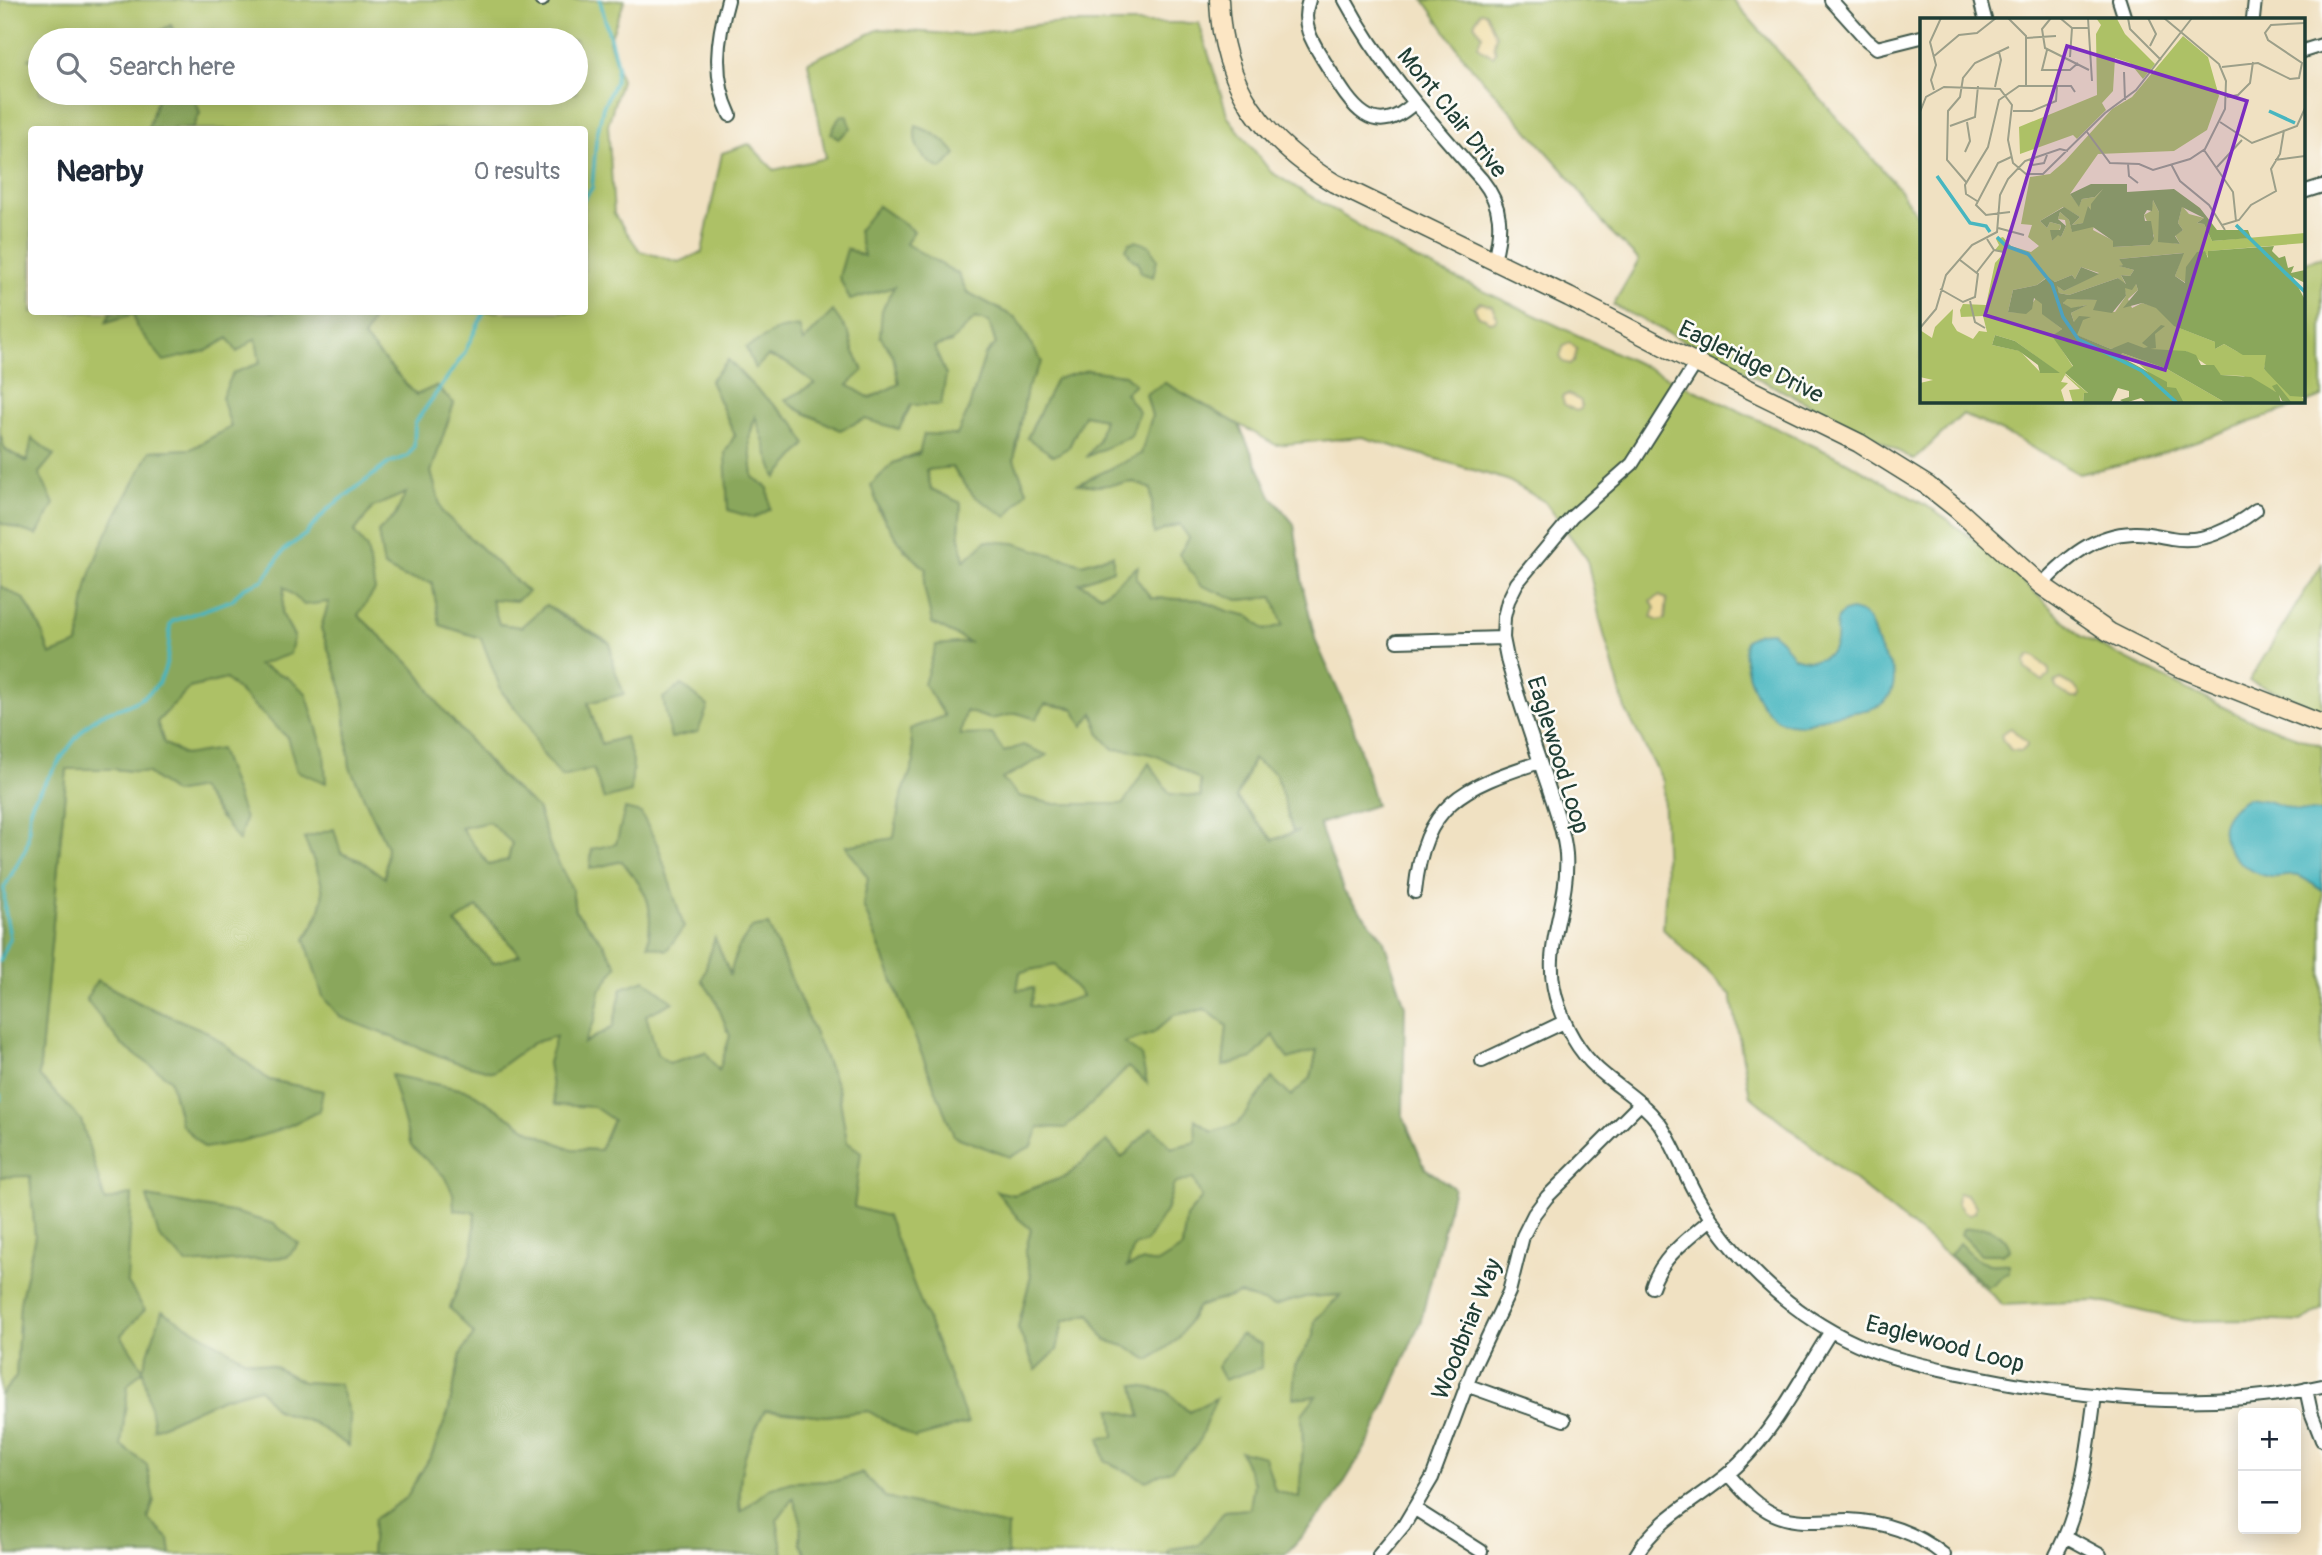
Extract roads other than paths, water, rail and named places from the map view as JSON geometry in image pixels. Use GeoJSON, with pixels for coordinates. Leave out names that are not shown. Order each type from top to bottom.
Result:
{"type":"FeatureCollection","features":[{"type":"Feature","properties":{"kind":"main road","name":"Eagleridge Drive"},"geometry":{"type":"LineString","coordinates":[[1219,0],[1223,42],[1234,76],[1260,121],[1282,147],[1304,164],[1334,183],[1494,260],[1890,460],[1957,509],[2041,585],[2090,620],[2147,652],[2208,680],[2322,724]]}},
{"type":"Feature","properties":{"kind":"street"},"geometry":{"type":"LineString","coordinates":[[728,0],[720,30],[718,56],[720,90],[730,115]]}},
{"type":"Feature","properties":{"kind":"street"},"geometry":{"type":"LineString","coordinates":[[1309,0],[1305,14],[1308,33],[1352,105],[1370,117],[1385,119],[1399,116],[1414,103]]}},
{"type":"Feature","properties":{"kind":"street","name":"Mont Clair Drive"},"geometry":{"type":"LineString","coordinates":[[1345,0],[1380,59],[1493,195],[1501,225],[1494,260]]}},
{"type":"Feature","properties":{"kind":"street"},"geometry":{"type":"LineString","coordinates":[[1831,0],[1877,48],[1920,37]]}},
{"type":"Feature","properties":{"kind":"street"},"geometry":{"type":"LineString","coordinates":[[1980,0],[1984,18]]}},
{"type":"Feature","properties":{"kind":"street"},"geometry":{"type":"LineString","coordinates":[[2119,0],[2125,18]]}},
{"type":"Feature","properties":{"kind":"street"},"geometry":{"type":"LineString","coordinates":[[2253,18],[2255,0]]}},
{"type":"Feature","properties":{"kind":"street"},"geometry":{"type":"LineString","coordinates":[[2304,51],[2322,45]]}},
{"type":"Feature","properties":{"kind":"street"},"geometry":{"type":"LineString","coordinates":[[2304,192],[2322,186]]}},
{"type":"Feature","properties":{"kind":"street","name":"Eaglewood Loop"},"geometry":{"type":"LineString","coordinates":[[1696,363],[1632,464],[1588,500],[1523,574],[1508,601],[1503,638],[1511,673],[1562,830],[1566,855],[1565,885],[1551,956],[1554,991],[1571,1036],[1590,1061],[1654,1116],[1669,1138],[1692,1188],[1711,1219],[1762,1279],[1789,1302],[1831,1331],[1868,1349],[2015,1385],[2095,1395],[2207,1400],[2261,1396],[2322,1386]]}},
{"type":"Feature","properties":{"kind":"street"},"geometry":{"type":"LineString","coordinates":[[2041,585],[2073,555],[2105,538],[2143,533],[2173,539],[2200,538],[2226,531],[2256,510]]}},
{"type":"Feature","properties":{"kind":"street"},"geometry":{"type":"LineString","coordinates":[[1397,641],[1503,638]]}},
{"type":"Feature","properties":{"kind":"street"},"geometry":{"type":"LineString","coordinates":[[1416,892],[1421,853],[1431,829],[1448,807],[1477,784],[1540,762]]}},
{"type":"Feature","properties":{"kind":"street"},"geometry":{"type":"LineString","coordinates":[[1482,1061],[1564,1022]]}},
{"type":"Feature","properties":{"kind":"street","name":"Woodbriar Way"},"geometry":{"type":"LineString","coordinates":[[1379,1555],[1415,1508],[1432,1478],[1466,1385],[1509,1292],[1523,1236],[1534,1214],[1547,1197],[1641,1103]]}},
{"type":"Feature","properties":{"kind":"street"},"geometry":{"type":"LineString","coordinates":[[1653,1287],[1667,1258],[1711,1219]]}},
{"type":"Feature","properties":{"kind":"street"},"geometry":{"type":"LineString","coordinates":[[1636,1555],[1663,1522],[1728,1474],[1770,1428],[1831,1331]]}},
{"type":"Feature","properties":{"kind":"street"},"geometry":{"type":"LineString","coordinates":[[1466,1385],[1564,1420]]}},
{"type":"Feature","properties":{"kind":"street"},"geometry":{"type":"LineString","coordinates":[[2306,1390],[2322,1440]]}},
{"type":"Feature","properties":{"kind":"street"},"geometry":{"type":"LineString","coordinates":[[2056,1555],[2065,1536],[2084,1467],[2095,1395]]}},
{"type":"Feature","properties":{"kind":"street"},"geometry":{"type":"LineString","coordinates":[[1728,1474],[1751,1498],[1777,1515],[1799,1522],[1850,1520],[1878,1524],[1915,1536],[1944,1555]]}},
{"type":"Feature","properties":{"kind":"street"},"geometry":{"type":"LineString","coordinates":[[1415,1508],[1481,1551]]}},
{"type":"Feature","properties":{"kind":"street"},"geometry":{"type":"LineString","coordinates":[[2065,1536],[2100,1555]]}},
{"type":"Feature","properties":{"kind":"water"},"geometry":{"type":"Polygon","coordinates":[[[1852,610],[1868,619],[1880,650],[1894,674],[1892,690],[1887,699],[1864,711],[1805,724],[1784,723],[1768,712],[1749,677],[1744,649],[1746,640],[1758,633],[1772,632],[1794,657],[1813,660],[1825,656],[1834,647],[1839,616],[1852,610]]]}},
{"type":"Feature","properties":{"kind":"water"},"geometry":{"type":"Polygon","coordinates":[[[2248,798],[2296,810],[2322,812],[2322,890],[2298,876],[2262,875],[2237,860],[2226,844],[2223,825],[2232,809],[2248,798]]]}},
{"type":"Feature","properties":{"kind":"waterway"},"geometry":{"type":"LineString","coordinates":[[588,194],[592,188],[596,140],[603,107],[615,82],[617,65],[600,0]]}},
{"type":"Feature","properties":{"kind":"waterway"},"geometry":{"type":"LineString","coordinates":[[0,961],[10,938],[4,888],[26,848],[30,808],[70,746],[96,717],[138,701],[157,685],[166,665],[170,625],[173,621],[232,600],[243,588],[263,580],[284,550],[306,534],[327,510],[389,463],[408,456],[414,446],[415,423],[464,354],[483,315]]}},
{"type":"Feature","properties":{"kind":"waterway"},"geometry":{"type":"LineString","coordinates":[[0,1095],[0,1100]]}}]}
